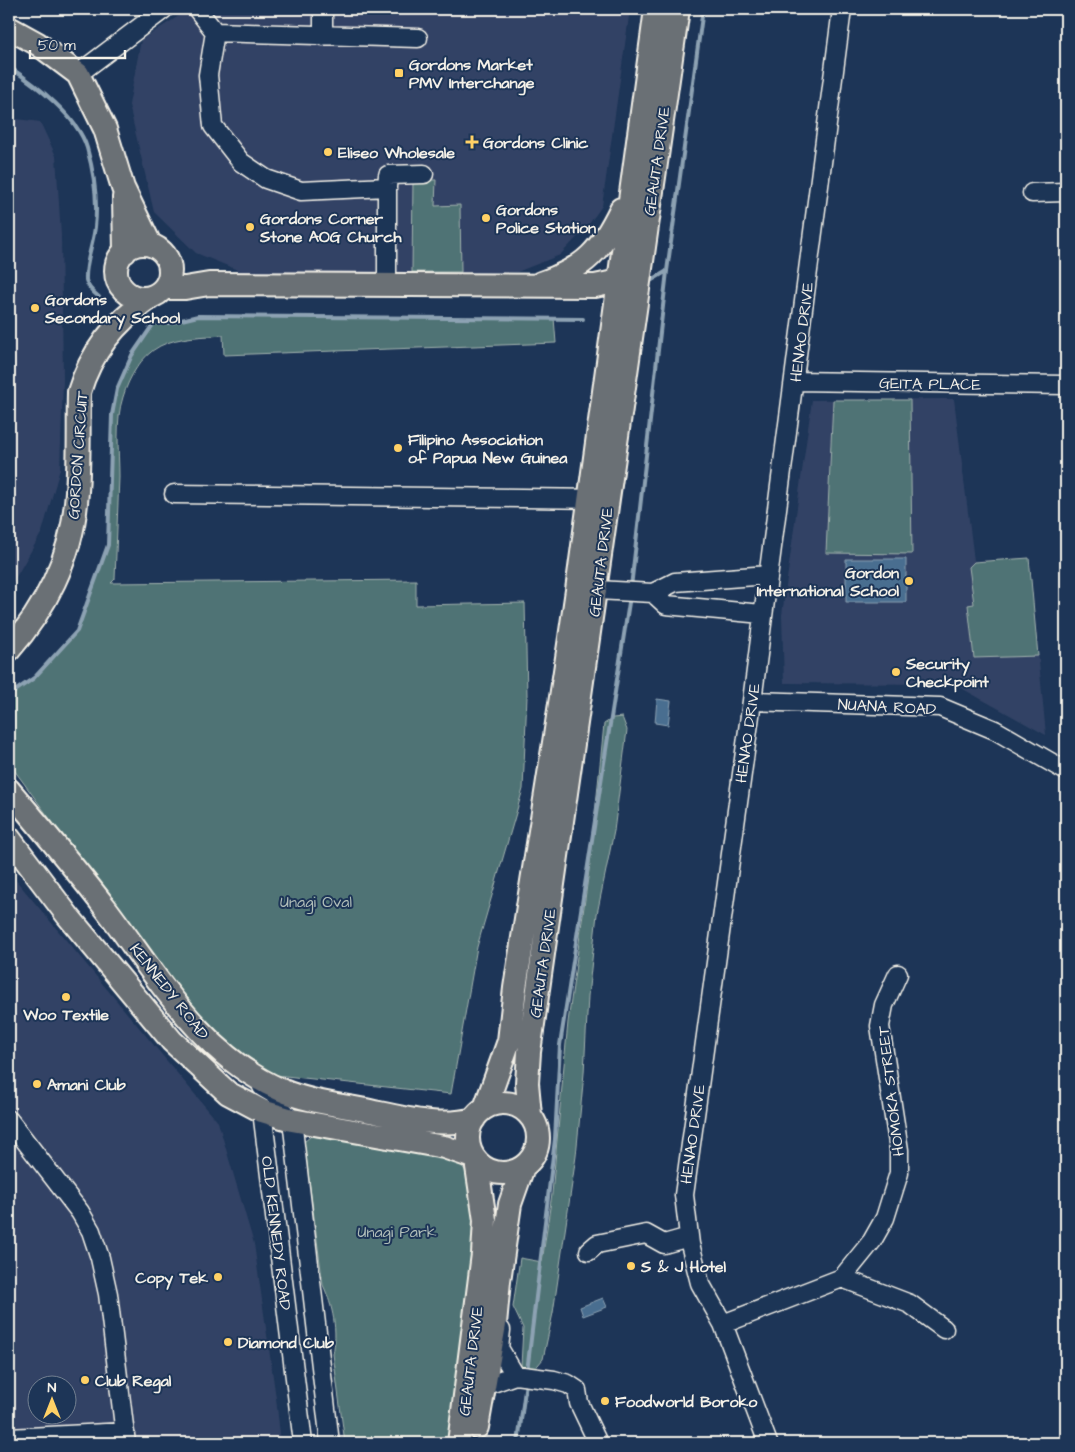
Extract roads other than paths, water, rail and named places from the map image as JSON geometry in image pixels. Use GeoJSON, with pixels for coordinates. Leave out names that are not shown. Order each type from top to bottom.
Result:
{"type":"FeatureCollection","features":[{"type":"Feature","properties":{"kind":"main road","name":"GEAUTA DRIVE"},"geometry":{"type":"LineString","coordinates":[[475,1443],[495,1324],[510,1204],[523,1167],[534,1154],[538,1137],[536,1125],[530,1115],[527,1084],[529,1052],[603,591],[598,499],[615,311],[629,281],[630,191],[656,9]]}},
{"type":"Feature","properties":{"kind":"main road","name":"GEAUTA DRIVE"},"geometry":{"type":"LineString","coordinates":[[459,1443],[483,1254],[485,1220],[475,1158],[468,1138],[510,1041],[516,988],[577,589],[598,499],[629,281],[678,9]]}},
{"type":"Feature","properties":{"kind":"main road"},"geometry":{"type":"LineString","coordinates":[[9,28],[38,44],[78,74],[105,129],[123,188],[150,244],[160,251],[168,262],[170,273],[158,293]]}},
{"type":"Feature","properties":{"kind":"main road"},"geometry":{"type":"LineString","coordinates":[[123,188],[125,252],[117,266],[118,282],[133,296],[209,284],[595,286],[629,281]]}},
{"type":"Feature","properties":{"kind":"main road"},"geometry":{"type":"LineString","coordinates":[[533,286],[553,279],[589,258],[607,238],[630,191]]}},
{"type":"Feature","properties":{"kind":"main road"},"geometry":{"type":"LineString","coordinates":[[125,252],[136,246],[150,244]]}},
{"type":"Feature","properties":{"kind":"main road"},"geometry":{"type":"LineString","coordinates":[[168,262],[209,284]]}},
{"type":"Feature","properties":{"kind":"main road","name":"GORDON CIRCUIT"},"geometry":{"type":"LineString","coordinates":[[105,339],[118,282]]}},
{"type":"Feature","properties":{"kind":"main road"},"geometry":{"type":"LineString","coordinates":[[595,286],[610,300],[615,311]]}},
{"type":"Feature","properties":{"kind":"main road","name":"GORDON CIRCUIT"},"geometry":{"type":"LineString","coordinates":[[9,650],[41,608],[56,580],[66,550],[76,503],[79,392],[84,375],[105,339],[130,312],[158,293]]}},
{"type":"Feature","properties":{"kind":"main road","name":"KENNEDY ROAD"},"geometry":{"type":"LineString","coordinates":[[9,790],[36,820],[106,908],[204,1038],[242,1069],[280,1090],[326,1102],[434,1122],[459,1123],[480,1114]]}},
{"type":"Feature","properties":{"kind":"main road","name":"KENNEDY ROAD"},"geometry":{"type":"LineString","coordinates":[[9,838],[68,916],[172,1040],[228,1093],[262,1111],[292,1120],[444,1147],[475,1158]]}},
{"type":"Feature","properties":{"kind":"main road"},"geometry":{"type":"LineString","coordinates":[[480,1114],[504,1104],[522,1109],[530,1115]]}},
{"type":"Feature","properties":{"kind":"main road"},"geometry":{"type":"LineString","coordinates":[[475,1158],[486,1169],[498,1173],[511,1172],[523,1167]]}},
{"type":"Feature","properties":{"kind":"street"},"geometry":{"type":"LineString","coordinates":[[78,74],[164,9]]}},
{"type":"Feature","properties":{"kind":"street"},"geometry":{"type":"LineString","coordinates":[[197,9],[215,32],[208,75],[212,126],[241,162],[266,180],[301,191],[387,187]]}},
{"type":"Feature","properties":{"kind":"street"},"geometry":{"type":"LineString","coordinates":[[323,9],[323,36]]}},
{"type":"Feature","properties":{"kind":"street","name":"HENAO DRIVE"},"geometry":{"type":"LineString","coordinates":[[768,1443],[723,1324],[700,1282],[689,1237],[684,1196],[752,701],[842,9]]}},
{"type":"Feature","properties":{"kind":"street"},"geometry":{"type":"LineString","coordinates":[[215,32],[418,38]]}},
{"type":"Feature","properties":{"kind":"street"},"geometry":{"type":"LineString","coordinates":[[387,284],[388,175],[424,174]]}},
{"type":"Feature","properties":{"kind":"street"},"geometry":{"type":"LineString","coordinates":[[1032,193],[1066,192]]}},
{"type":"Feature","properties":{"kind":"street","name":"GEITA PLACE"},"geometry":{"type":"LineString","coordinates":[[794,381],[1066,385]]}},
{"type":"Feature","properties":{"kind":"street"},"geometry":{"type":"LineString","coordinates":[[174,494],[370,502],[598,499]]}},
{"type":"Feature","properties":{"kind":"street"},"geometry":{"type":"LineString","coordinates":[[603,591],[653,593],[675,582],[768,574]]}},
{"type":"Feature","properties":{"kind":"street"},"geometry":{"type":"LineString","coordinates":[[653,593],[666,604],[762,614]]}},
{"type":"Feature","properties":{"kind":"street","name":"NUANA ROAD"},"geometry":{"type":"LineString","coordinates":[[752,701],[940,707],[995,730],[1066,772]]}},
{"type":"Feature","properties":{"kind":"street","name":"HOMOKA STREET"},"geometry":{"type":"LineString","coordinates":[[723,1324],[842,1278],[872,1241],[885,1218],[899,1174],[899,1150],[880,1026],[884,1006],[898,974]]}},
{"type":"Feature","properties":{"kind":"street"},"geometry":{"type":"LineString","coordinates":[[242,1069],[246,1076],[277,1096],[282,1109],[292,1120]]}},
{"type":"Feature","properties":{"kind":"street","name":"OLD KENNEDY ROAD"},"geometry":{"type":"LineString","coordinates":[[262,1111],[303,1443]]}},
{"type":"Feature","properties":{"kind":"street"},"geometry":{"type":"LineString","coordinates":[[9,1120],[80,1212],[91,1231],[100,1258],[108,1294],[126,1438],[9,1438]]}},
{"type":"Feature","properties":{"kind":"street","name":"OLD KENNEDY ROAD"},"geometry":{"type":"LineString","coordinates":[[292,1120],[330,1443]]}},
{"type":"Feature","properties":{"kind":"street"},"geometry":{"type":"LineString","coordinates":[[589,1251],[597,1244],[646,1234],[664,1244],[689,1237]]}},
{"type":"Feature","properties":{"kind":"street"},"geometry":{"type":"LineString","coordinates":[[842,1278],[910,1304],[944,1329]]}},
{"type":"Feature","properties":{"kind":"street"},"geometry":{"type":"LineString","coordinates":[[499,1281],[504,1292],[500,1348],[516,1374]]}},
{"type":"Feature","properties":{"kind":"street"},"geometry":{"type":"LineString","coordinates":[[481,1404],[487,1385],[516,1374],[568,1384],[577,1390],[579,1403],[598,1443]]}},
{"type":"Feature","properties":{"kind":"waterway"},"geometry":{"type":"LineString","coordinates":[[631,587],[667,271],[703,9]]}},
{"type":"Feature","properties":{"kind":"waterway"},"geometry":{"type":"LineString","coordinates":[[9,67],[31,82],[65,113],[82,136],[87,148],[92,167],[96,207],[95,227],[86,280],[89,287],[99,297]]}},
{"type":"Feature","properties":{"kind":"waterway"},"geometry":{"type":"LineString","coordinates":[[647,283],[667,271]]}},
{"type":"Feature","properties":{"kind":"waterway"},"geometry":{"type":"LineString","coordinates":[[9,695],[34,678],[77,631],[108,545],[112,415],[117,389],[132,355],[154,323],[169,323],[198,316],[583,319]]}},
{"type":"Feature","properties":{"kind":"waterway"},"geometry":{"type":"LineString","coordinates":[[147,317],[154,323]]}},
{"type":"Feature","properties":{"kind":"waterway"},"geometry":{"type":"LineString","coordinates":[[527,1372],[555,1139],[560,1045],[630,596]]}},
{"type":"Feature","properties":{"kind":"waterway"},"geometry":{"type":"LineString","coordinates":[[518,1443],[526,1382]]}},
{"type":"Feature","properties":{"kind":"place","name":"Gordons Market PMV Interchange"},"geometry":{"type":"Point","coordinates":[399,73]}},
{"type":"Feature","properties":{"kind":"place","name":"Gordons Clinic"},"geometry":{"type":"Point","coordinates":[472,142]}},
{"type":"Feature","properties":{"kind":"place","name":"Eliseo Wholesale"},"geometry":{"type":"Point","coordinates":[328,152]}},
{"type":"Feature","properties":{"kind":"place","name":"Gordons Police Station"},"geometry":{"type":"Point","coordinates":[486,218]}},
{"type":"Feature","properties":{"kind":"place","name":"Gordons Corner Stone AOG Church"},"geometry":{"type":"Point","coordinates":[250,227]}},
{"type":"Feature","properties":{"kind":"place","name":"Gordons Secondary School"},"geometry":{"type":"Point","coordinates":[35,308]}},
{"type":"Feature","properties":{"kind":"place","name":"Filipino Association of Papua New Guinea"},"geometry":{"type":"Point","coordinates":[398,448]}},
{"type":"Feature","properties":{"kind":"place","name":"Gordon International School"},"geometry":{"type":"Point","coordinates":[909,581]}},
{"type":"Feature","properties":{"kind":"place","name":"Security Checkpoint"},"geometry":{"type":"Point","coordinates":[896,672]}},
{"type":"Feature","properties":{"kind":"place","name":"Woo Textile"},"geometry":{"type":"Point","coordinates":[66,997]}},
{"type":"Feature","properties":{"kind":"place","name":"Amani Club"},"geometry":{"type":"Point","coordinates":[37,1084]}},
{"type":"Feature","properties":{"kind":"place","name":"S & J Hotel"},"geometry":{"type":"Point","coordinates":[631,1266]}},
{"type":"Feature","properties":{"kind":"place","name":"Copy Tek"},"geometry":{"type":"Point","coordinates":[218,1277]}},
{"type":"Feature","properties":{"kind":"place","name":"Diamond Club"},"geometry":{"type":"Point","coordinates":[228,1342]}},
{"type":"Feature","properties":{"kind":"place","name":"Club Regal"},"geometry":{"type":"Point","coordinates":[85,1380]}},
{"type":"Feature","properties":{"kind":"place","name":"Foodworld Boroko"},"geometry":{"type":"Point","coordinates":[605,1401]}},
{"type":"Feature","properties":{"kind":"park label","name":"Unagi Oval"},"geometry":{"type":"Point","coordinates":[316,901]}},
{"type":"Feature","properties":{"kind":"park label","name":"Unagi Park"},"geometry":{"type":"Point","coordinates":[397,1231]}}]}
